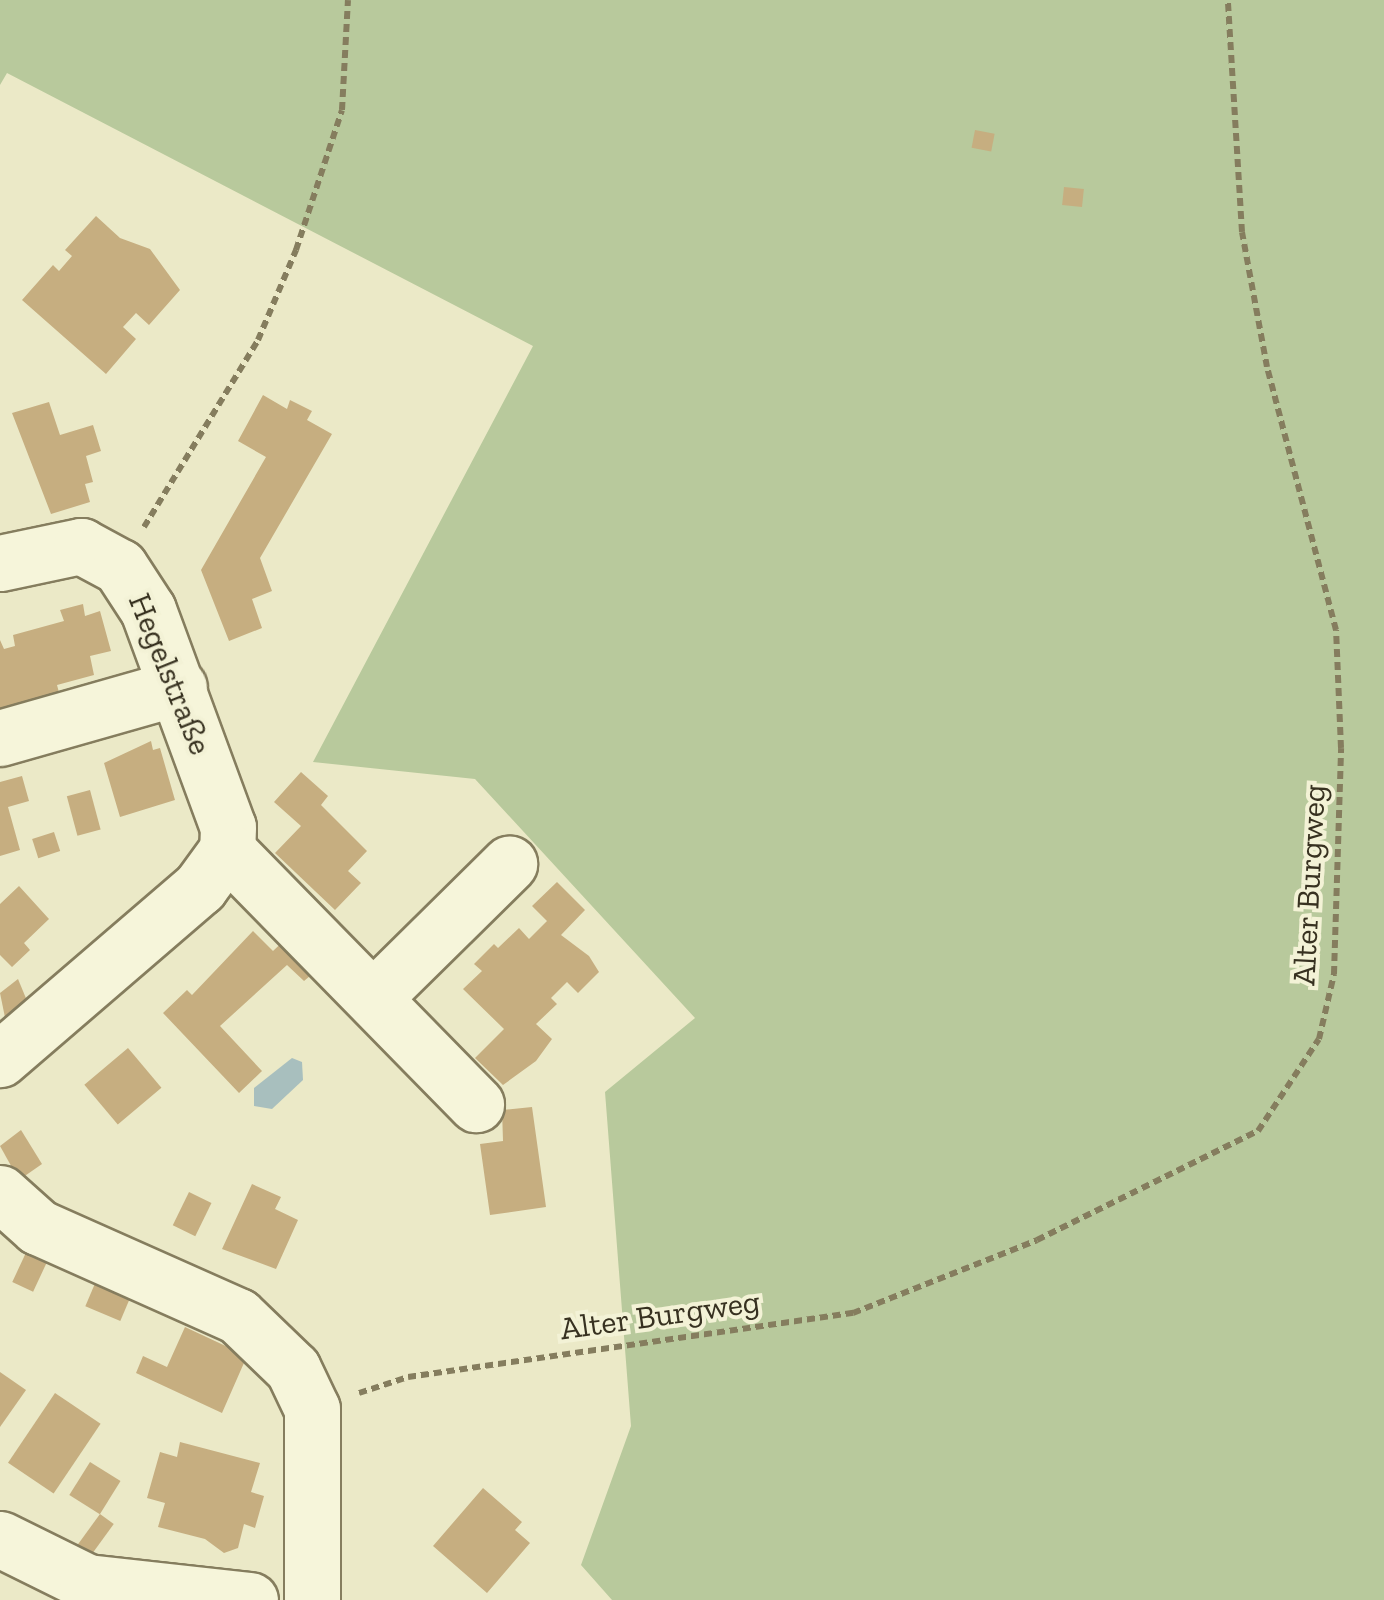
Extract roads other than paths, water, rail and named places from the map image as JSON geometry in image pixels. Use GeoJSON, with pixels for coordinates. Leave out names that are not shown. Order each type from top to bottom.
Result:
{"type":"FeatureCollection","features":[{"type":"Feature","properties":{"kind":"street","name":"Hegelstraße"},"geometry":{"type":"LineString","coordinates":[[0,563],[81,546],[120,567],[148,610],[178,687],[224,812],[228,850]]}},
{"type":"Feature","properties":{"kind":"street"},"geometry":{"type":"LineString","coordinates":[[0,738],[178,687]]}},
{"type":"Feature","properties":{"kind":"street"},"geometry":{"type":"LineString","coordinates":[[0,1059],[200,887],[228,850],[476,1104]]}},
{"type":"Feature","properties":{"kind":"street"},"geometry":{"type":"LineString","coordinates":[[374,997],[509,864]]}},
{"type":"Feature","properties":{"kind":"street"},"geometry":{"type":"LineString","coordinates":[[0,1193],[38,1226],[238,1316],[293,1369],[312,1409],[312,1600]]}},
{"type":"Feature","properties":{"kind":"street"},"geometry":{"type":"LineString","coordinates":[[0,1539],[86,1582],[250,1600]]}},
{"type":"Feature","properties":{"kind":"water"},"geometry":{"type":"Polygon","coordinates":[[[292,1058],[302,1062],[303,1080],[272,1109],[254,1106],[254,1088],[292,1058]]]}}]}
